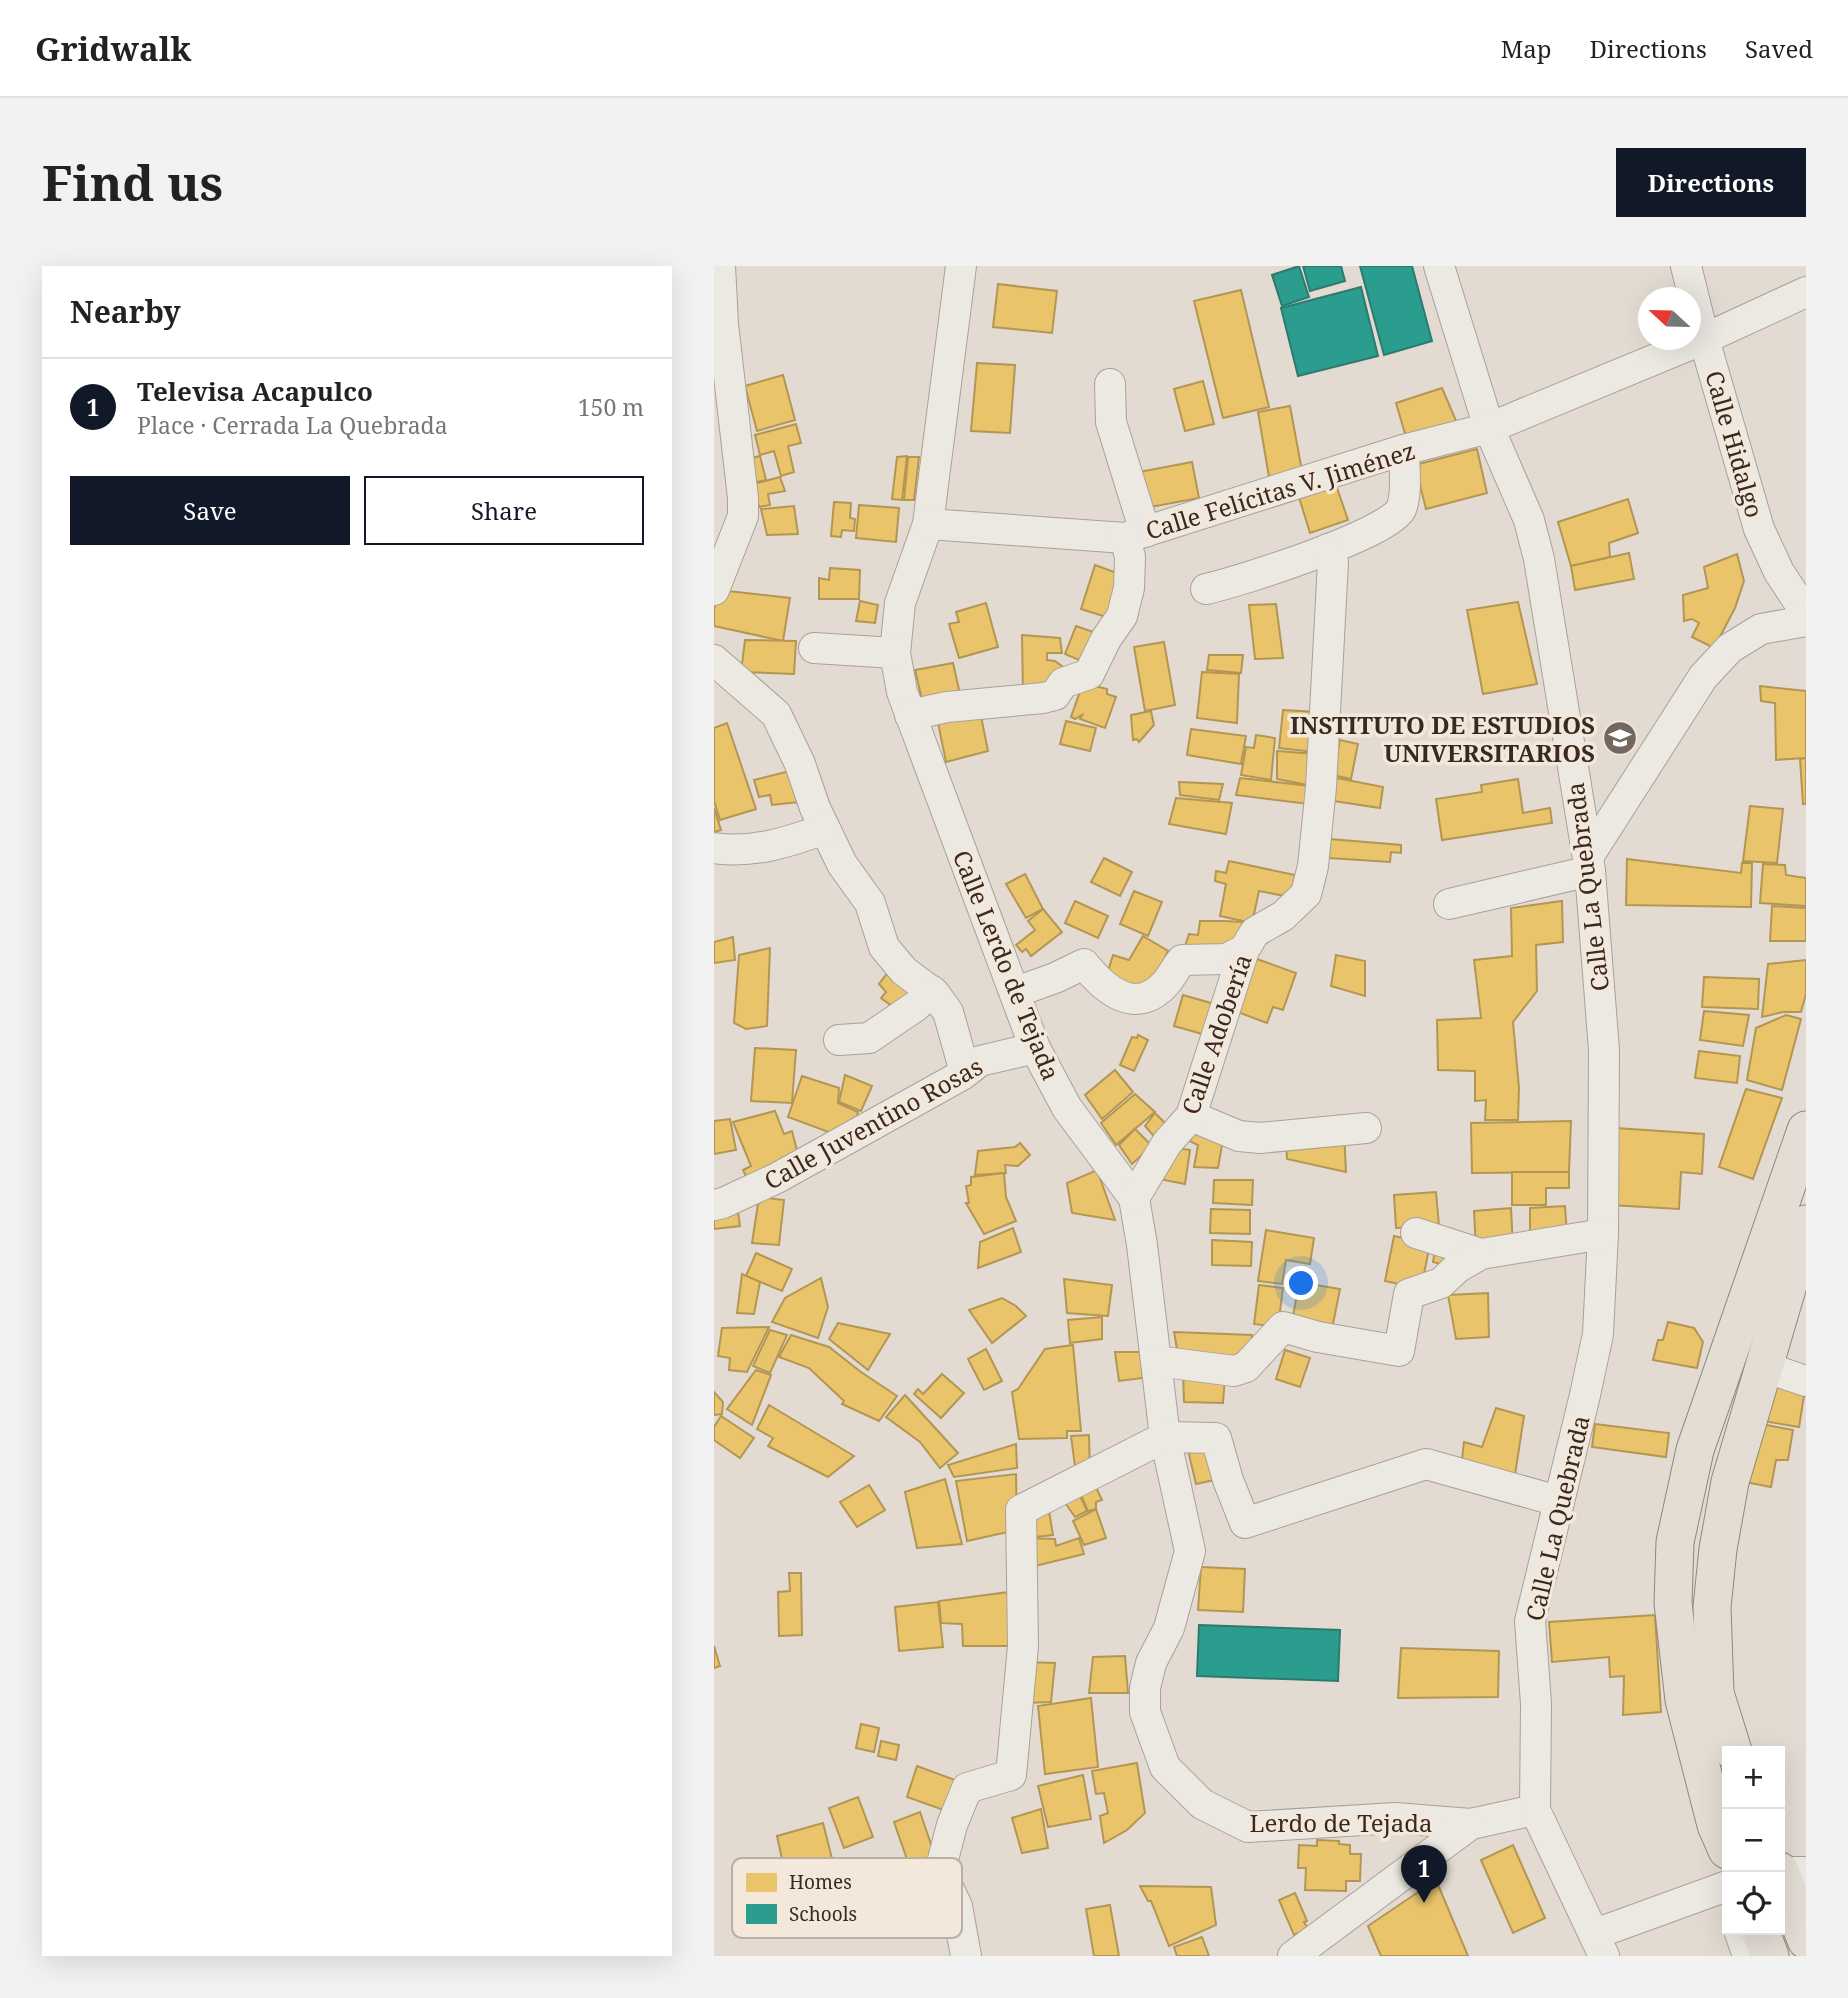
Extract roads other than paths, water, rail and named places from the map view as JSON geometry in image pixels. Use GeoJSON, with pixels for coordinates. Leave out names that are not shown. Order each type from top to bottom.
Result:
{"type":"FeatureCollection","features":[{"type":"Feature","properties":{"kind":"main road"},"geometry":{"type":"LineString","coordinates":[[1722,1839],[1716,1825],[1684,1700],[1673,1603],[1675,1542],[1695,1450],[1806,1130]]}},
{"type":"Feature","properties":{"kind":"main road"},"geometry":{"type":"LineString","coordinates":[[1731,1746],[1715,1693],[1712,1607],[1718,1549],[1730,1482],[1806,1224]]}},
{"type":"Feature","properties":{"kind":"main road"},"geometry":{"type":"LineString","coordinates":[[1785,1885],[1806,1940]]}},
{"type":"Feature","properties":{"kind":"main road"},"geometry":{"type":"LineString","coordinates":[[1762,1935],[1770,1956]]}},
{"type":"Feature","properties":{"kind":"street"},"geometry":{"type":"LineString","coordinates":[[714,590],[743,516],[743,498],[725,447],[718,324],[720,266]]}},
{"type":"Feature","properties":{"kind":"street","name":"Calle Lerdo de Tejada"},"geometry":{"type":"LineString","coordinates":[[961,266],[928,524],[900,603],[895,653],[902,692],[1035,1048],[1067,1108],[1134,1198],[1165,1437],[1190,1551],[1169,1628],[1151,1663],[1145,1688],[1145,1712],[1165,1767]]}},
{"type":"Feature","properties":{"kind":"street","name":"Calle La Quebrada"},"geometry":{"type":"LineString","coordinates":[[1439,266],[1489,428],[1529,520],[1539,559],[1589,864],[1604,1050],[1603,1234],[1598,1334],[1530,1621],[1536,1704],[1535,1810],[1600,1945]]}},
{"type":"Feature","properties":{"kind":"street","name":"Calle Hidalgo"},"geometry":{"type":"LineString","coordinates":[[1686,266],[1704,339],[1759,529],[1779,572],[1806,614]]}},
{"type":"Feature","properties":{"kind":"street","name":"Calle Felícitas V. Jiménez"},"geometry":{"type":"LineString","coordinates":[[928,524],[1069,534],[1135,535],[1403,450],[1489,428],[1704,339],[1806,292]]}},
{"type":"Feature","properties":{"kind":"street"},"geometry":{"type":"LineString","coordinates":[[911,715],[947,707],[1043,698],[1055,695],[1063,683],[1081,679],[1089,674],[1106,639],[1122,616],[1129,588],[1130,557],[1135,535],[1111,422],[1110,384]]}},
{"type":"Feature","properties":{"kind":"street"},"geometry":{"type":"LineString","coordinates":[[1206,589],[1253,576],[1328,549],[1390,520],[1401,509],[1407,473],[1403,450]]}},
{"type":"Feature","properties":{"kind":"street","name":"Calle Adobería"},"geometry":{"type":"LineString","coordinates":[[1134,1198],[1167,1143],[1191,1116],[1244,950],[1255,932],[1283,916],[1306,894],[1313,866],[1321,788],[1333,562],[1328,549]]}},
{"type":"Feature","properties":{"kind":"street"},"geometry":{"type":"LineString","coordinates":[[1449,904],[1589,864],[1703,677],[1730,648],[1761,629],[1806,621]]}},
{"type":"Feature","properties":{"kind":"street"},"geometry":{"type":"LineString","coordinates":[[814,648],[895,653]]}},
{"type":"Feature","properties":{"kind":"street"},"geometry":{"type":"LineString","coordinates":[[714,660],[776,714],[800,764],[815,808],[842,864],[870,903],[884,947],[904,971],[932,991],[948,1012],[965,1072]]}},
{"type":"Feature","properties":{"kind":"street"},"geometry":{"type":"LineString","coordinates":[[714,848],[734,851],[760,849],[825,829]]}},
{"type":"Feature","properties":{"kind":"street"},"geometry":{"type":"LineString","coordinates":[[1016,992],[1084,964],[1100,984],[1123,997],[1138,999],[1152,994],[1165,984],[1182,960],[1226,959],[1244,950]]}},
{"type":"Feature","properties":{"kind":"street"},"geometry":{"type":"LineString","coordinates":[[839,1040],[869,1038],[916,1006],[932,991]]}},
{"type":"Feature","properties":{"kind":"street","name":"Calle Juventino Rosas"},"geometry":{"type":"LineString","coordinates":[[714,1205],[777,1178],[965,1072],[980,1060],[1035,1048]]}},
{"type":"Feature","properties":{"kind":"street"},"geometry":{"type":"LineString","coordinates":[[1191,1116],[1239,1136],[1260,1138],[1366,1128]]}},
{"type":"Feature","properties":{"kind":"street"},"geometry":{"type":"LineString","coordinates":[[1416,1233],[1481,1254]]}},
{"type":"Feature","properties":{"kind":"street"},"geometry":{"type":"LineString","coordinates":[[1156,1361],[1234,1371],[1245,1367],[1283,1328],[1399,1351],[1409,1294],[1441,1283],[1457,1268],[1481,1254],[1603,1234]]}},
{"type":"Feature","properties":{"kind":"street"},"geometry":{"type":"LineString","coordinates":[[1764,1367],[1806,1381]]}},
{"type":"Feature","properties":{"kind":"street"},"geometry":{"type":"LineString","coordinates":[[943,1858],[952,1825],[967,1788],[1011,1775],[1023,1646],[1021,1510],[1165,1437],[1216,1438],[1228,1480],[1245,1523],[1426,1464],[1558,1501]]}},
{"type":"Feature","properties":{"kind":"street","name":"Lerdo de Tejada"},"geometry":{"type":"LineString","coordinates":[[1165,1767],[1202,1804],[1248,1826],[1395,1818],[1471,1824],[1535,1810]]}},
{"type":"Feature","properties":{"kind":"street"},"geometry":{"type":"LineString","coordinates":[[1293,1956],[1471,1824]]}},
{"type":"Feature","properties":{"kind":"street"},"geometry":{"type":"LineString","coordinates":[[1785,1872],[1806,1871]]}},
{"type":"Feature","properties":{"kind":"street"},"geometry":{"type":"LineString","coordinates":[[1600,1945],[1722,1893]]}},
{"type":"Feature","properties":{"kind":"street"},"geometry":{"type":"LineString","coordinates":[[962,1934],[966,1956]]}},
{"type":"Feature","properties":{"kind":"street"},"geometry":{"type":"LineString","coordinates":[[1740,1935],[1748,1956]]}},
{"type":"Feature","properties":{"kind":"place","name":"INSTITUTO DE ESTUDIOS UNIVERSITARIOS"},"geometry":{"type":"Point","coordinates":[1620,738]}},
{"type":"Feature","properties":{"kind":"place","name":"Televisa Acapulco"},"geometry":{"type":"Point","coordinates":[1424,1903]}}]}
